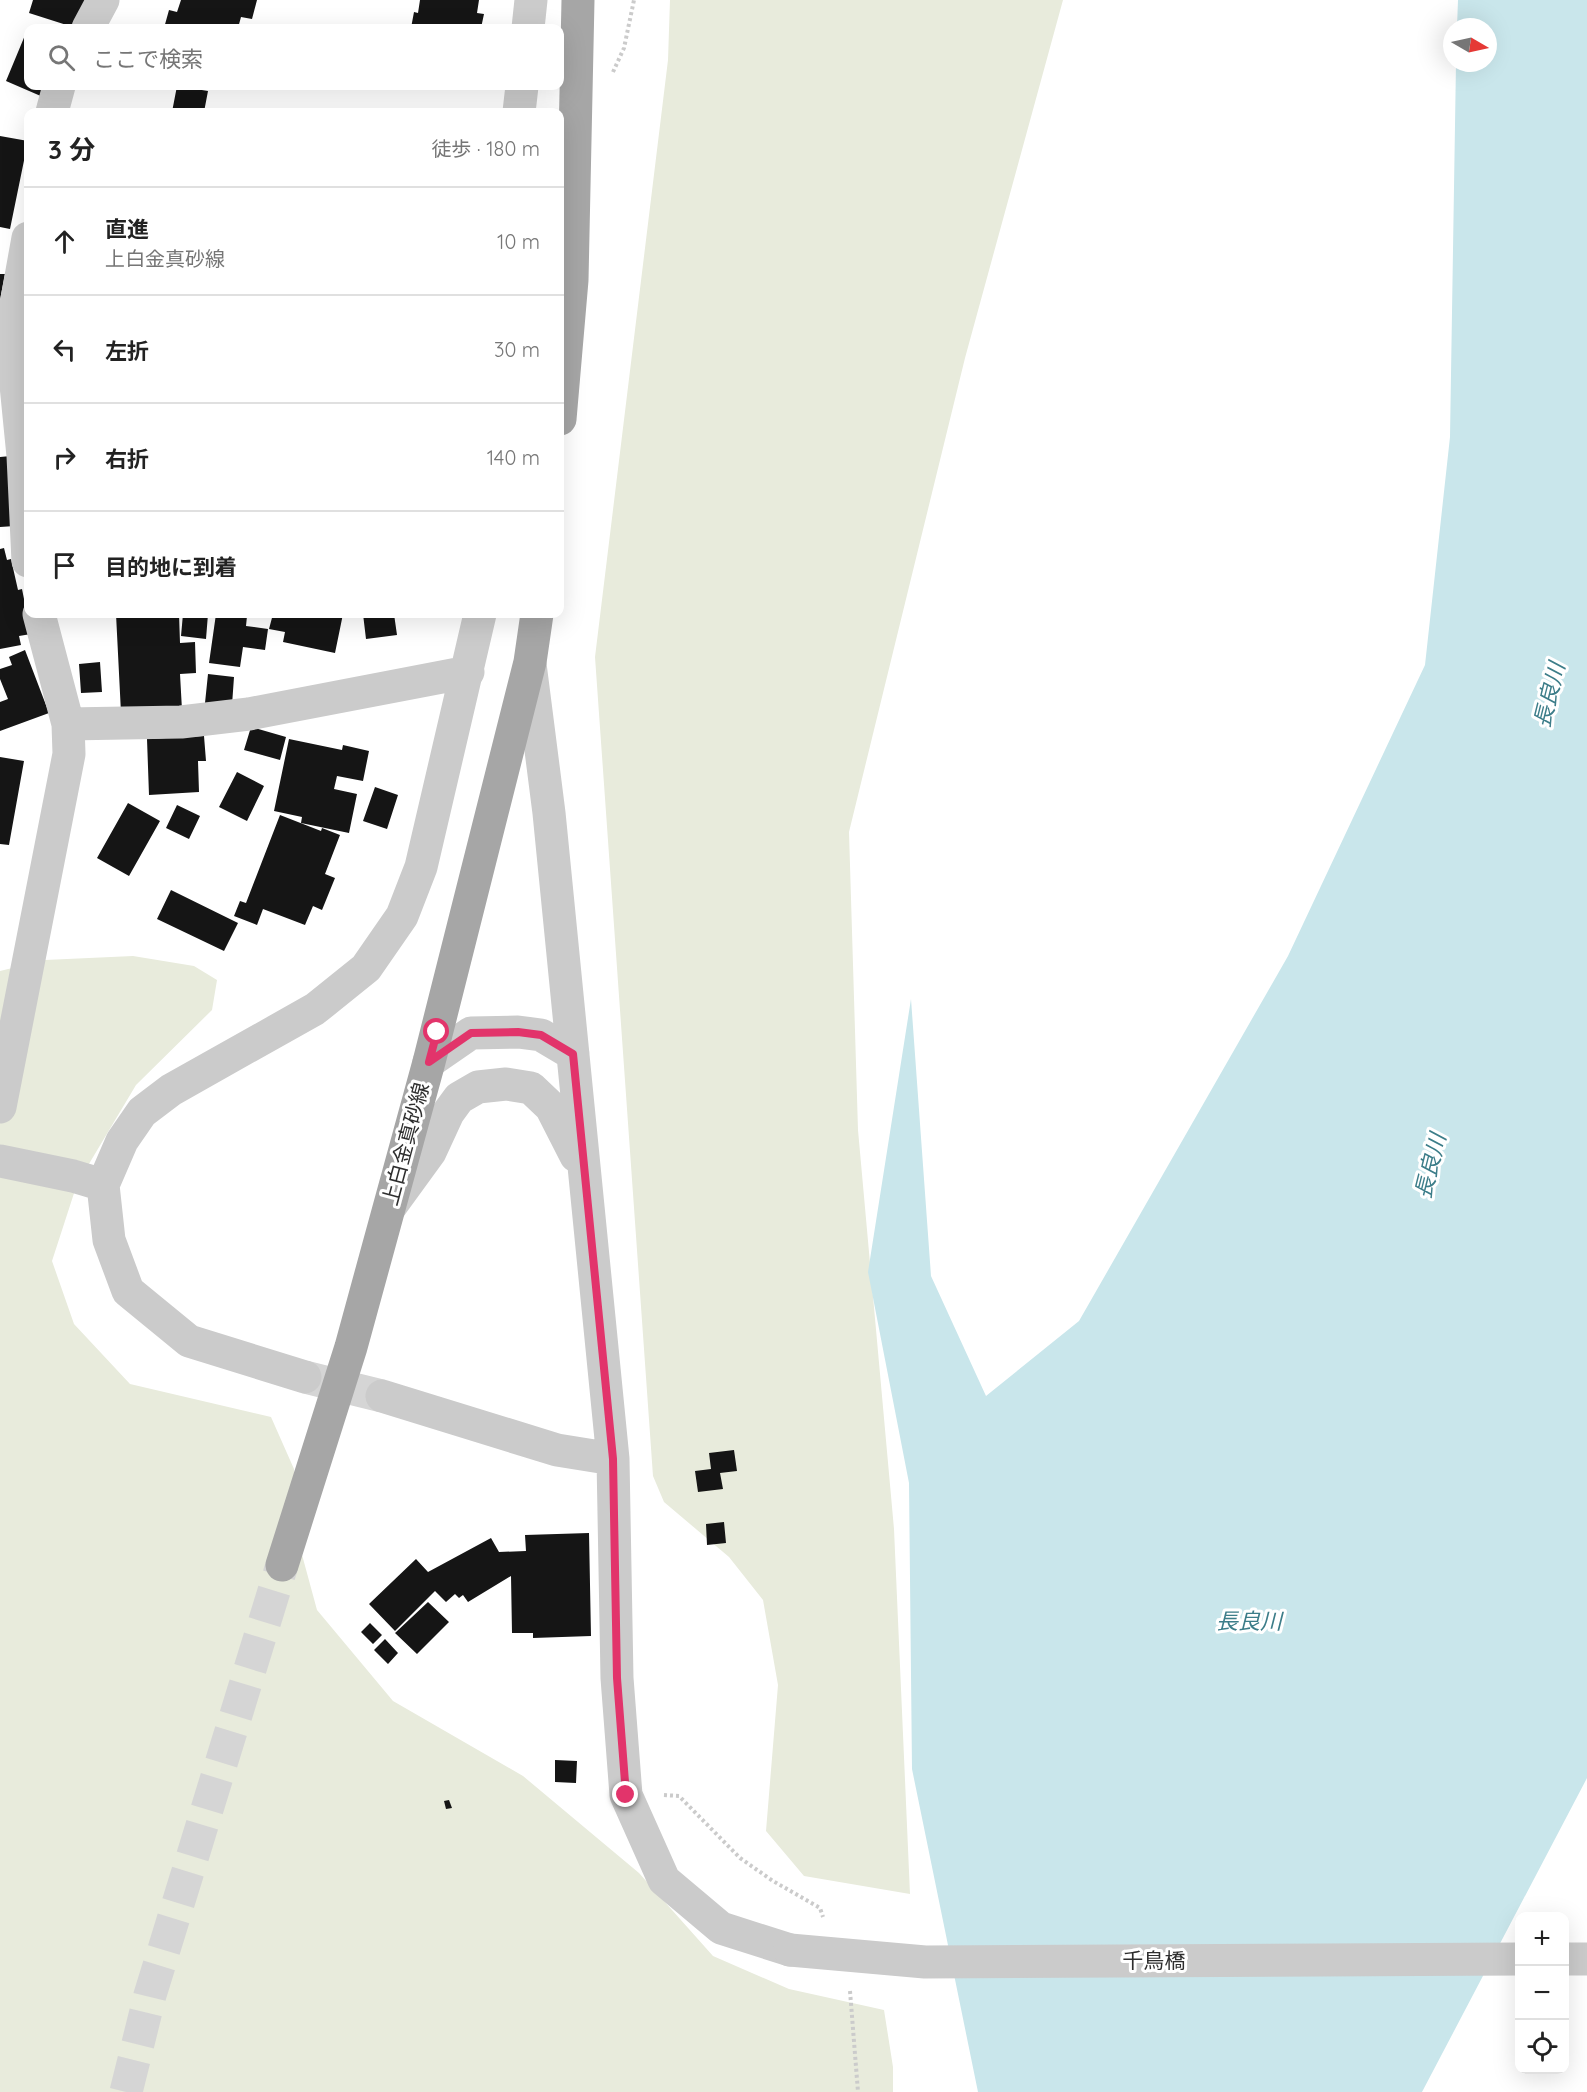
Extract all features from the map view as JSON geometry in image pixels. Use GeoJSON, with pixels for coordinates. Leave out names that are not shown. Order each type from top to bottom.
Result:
{"type":"FeatureCollection","features":[{"type":"Feature","properties":{"kind":"main road"},"geometry":{"type":"LineString","coordinates":[[564,334],[567,160],[578,0]]}},
{"type":"Feature","properties":{"kind":"main road","name":"上白金真砂線"},"geometry":{"type":"LineString","coordinates":[[282,1565],[351,1347],[429,1062],[530,662],[536,618]]}},
{"type":"Feature","properties":{"kind":"street"},"geometry":{"type":"LineString","coordinates":[[90,24],[103,0]]}},
{"type":"Feature","properties":{"kind":"street"},"geometry":{"type":"LineString","coordinates":[[528,24],[531,0]]}},
{"type":"Feature","properties":{"kind":"street"},"geometry":{"type":"LineString","coordinates":[[53,108],[58,90]]}},
{"type":"Feature","properties":{"kind":"street"},"geometry":{"type":"LineString","coordinates":[[519,108],[522,90]]}},
{"type":"Feature","properties":{"kind":"street"},"geometry":{"type":"LineString","coordinates":[[24,260],[13,321],[14,365],[24,477]]}},
{"type":"Feature","properties":{"kind":"street"},"geometry":{"type":"LineString","coordinates":[[0,1107],[69,754],[68,724],[40,618]]}},
{"type":"Feature","properties":{"kind":"street"},"geometry":{"type":"LineString","coordinates":[[305,1377],[189,1341],[128,1291],[109,1240],[103,1185],[122,1141],[142,1112],[171,1090],[315,1009],[366,968],[402,916],[421,867],[479,618]]}},
{"type":"Feature","properties":{"kind":"street","name":"千鳥橋"},"geometry":{"type":"LineString","coordinates":[[530,662],[549,813],[613,1459],[617,1678],[626,1795],[664,1880],[721,1928],[790,1950],[925,1962],[1515,1959]]}},
{"type":"Feature","properties":{"kind":"street"},"geometry":{"type":"LineString","coordinates":[[68,724],[181,722],[249,714],[468,672]]}},
{"type":"Feature","properties":{"kind":"street"},"geometry":{"type":"LineString","coordinates":[[429,1062],[471,1033],[518,1032],[541,1035],[573,1054]]}},
{"type":"Feature","properties":{"kind":"street"},"geometry":{"type":"LineString","coordinates":[[388,1209],[430,1152],[448,1113],[459,1098],[478,1087],[506,1084],[531,1089],[551,1107],[584,1174]]}},
{"type":"Feature","properties":{"kind":"street"},"geometry":{"type":"LineString","coordinates":[[0,1161],[73,1176],[103,1185]]}},
{"type":"Feature","properties":{"kind":"street"},"geometry":{"type":"LineString","coordinates":[[382,1396],[557,1450],[613,1459]]}},
{"type":"Feature","properties":{"kind":"street"},"geometry":{"type":"LineString","coordinates":[[1569,1959],[1587,1959]]}},
{"type":"Feature","properties":{"kind":"path"},"geometry":{"type":"LineString","coordinates":[[610,79],[624,48],[634,0]]}},
{"type":"Feature","properties":{"kind":"shaded area"},"geometry":{"type":"Polygon","coordinates":[[[670,0],[1063,0],[965,358],[849,832],[858,1130],[894,1529],[910,1894],[804,1876],[766,1831],[778,1685],[763,1600],[729,1557],[664,1502],[653,1476],[595,657],[668,60],[670,0]]]}},
{"type":"Feature","properties":{"kind":"shaded area"},"geometry":{"type":"Polygon","coordinates":[[[133,956],[194,966],[217,980],[212,1010],[136,1085],[77,1184],[52,1261],[74,1324],[130,1384],[271,1417],[294,1469],[295,1529],[317,1610],[393,1701],[523,1776],[639,1873],[713,1956],[789,1989],[884,2010],[893,2067],[893,2092],[0,2092],[0,971],[45,960],[133,956]]]}},
{"type":"Feature","properties":{"kind":"water","name":"長良川"},"geometry":{"type":"Polygon","coordinates":[[[1458,0],[1587,0],[1587,1778],[1422,2092],[978,2092],[912,1769],[909,1483],[868,1272],[911,999],[931,1276],[986,1396],[1079,1321],[1288,956],[1425,665],[1450,437],[1456,72],[1497,72],[1497,18],[1457,18],[1458,0]]]}},
{"type":"Feature","properties":{"kind":"building"},"geometry":{"type":"Polygon","coordinates":[[[33,0],[85,0],[77,24],[63,24],[29,13],[33,0]]]}},
{"type":"Feature","properties":{"kind":"building"},"geometry":{"type":"Polygon","coordinates":[[[181,0],[257,0],[252,19],[241,17],[239,24],[165,24],[169,10],[177,12],[181,0]]]}},
{"type":"Feature","properties":{"kind":"building"},"geometry":{"type":"Polygon","coordinates":[[[420,0],[479,0],[477,13],[484,14],[482,24],[412,24],[414,12],[418,13],[420,0]]]}},
{"type":"Feature","properties":{"kind":"building"},"geometry":{"type":"Polygon","coordinates":[[[24,38],[24,89],[6,81],[24,38]]]}},
{"type":"Feature","properties":{"kind":"building"},"geometry":{"type":"Polygon","coordinates":[[[27,90],[46,90],[43,97],[27,90]]]}},
{"type":"Feature","properties":{"kind":"building"},"geometry":{"type":"Polygon","coordinates":[[[176,90],[208,91],[205,108],[173,108],[176,90]]]}},
{"type":"Feature","properties":{"kind":"building"},"geometry":{"type":"Polygon","coordinates":[[[0,136],[24,140],[24,161],[10,229],[0,227],[0,136]]]}},
{"type":"Feature","properties":{"kind":"building"},"geometry":{"type":"Polygon","coordinates":[[[0,274],[5,274],[0,300],[0,274]]]}},
{"type":"Feature","properties":{"kind":"building"},"geometry":{"type":"Polygon","coordinates":[[[11,456],[15,526],[0,527],[0,457],[11,456]]]}},
{"type":"Feature","properties":{"kind":"building"},"geometry":{"type":"Polygon","coordinates":[[[4,548],[7,560],[11,559],[18,590],[22,589],[24,618],[28,618],[31,634],[19,636],[21,645],[0,649],[0,549],[4,548]]]}},
{"type":"Feature","properties":{"kind":"building"},"geometry":{"type":"Polygon","coordinates":[[[116,618],[179,618],[180,643],[195,642],[196,673],[180,674],[182,710],[121,713],[116,618]]]}},
{"type":"Feature","properties":{"kind":"building"},"geometry":{"type":"Polygon","coordinates":[[[183,618],[208,618],[206,639],[181,636],[183,618]]]}},
{"type":"Feature","properties":{"kind":"building"},"geometry":{"type":"Polygon","coordinates":[[[215,618],[247,618],[246,626],[268,629],[265,650],[243,647],[240,667],[209,663],[215,618]]]}},
{"type":"Feature","properties":{"kind":"building"},"geometry":{"type":"Polygon","coordinates":[[[272,618],[342,618],[335,653],[283,642],[285,632],[269,629],[272,618]]]}},
{"type":"Feature","properties":{"kind":"building"},"geometry":{"type":"Polygon","coordinates":[[[363,618],[395,618],[397,635],[366,639],[363,618]]]}},
{"type":"Feature","properties":{"kind":"building"},"geometry":{"type":"Polygon","coordinates":[[[25,650],[49,713],[0,731],[0,702],[8,699],[0,679],[0,669],[12,665],[9,657],[25,650]]]}},
{"type":"Feature","properties":{"kind":"building"},"geometry":{"type":"Polygon","coordinates":[[[100,662],[102,692],[81,693],[79,664],[100,662]]]}},
{"type":"Feature","properties":{"kind":"building"},"geometry":{"type":"Polygon","coordinates":[[[208,674],[234,677],[232,705],[205,703],[208,674]]]}},
{"type":"Feature","properties":{"kind":"building"},"geometry":{"type":"Polygon","coordinates":[[[251,727],[286,737],[280,760],[244,750],[251,727]]]}},
{"type":"Feature","properties":{"kind":"building"},"geometry":{"type":"Polygon","coordinates":[[[204,736],[206,761],[198,761],[199,792],[149,795],[147,739],[204,736]]]}},
{"type":"Feature","properties":{"kind":"building"},"geometry":{"type":"Polygon","coordinates":[[[289,739],[342,750],[343,745],[369,751],[363,781],[337,776],[334,789],[357,794],[349,833],[301,823],[302,817],[274,811],[289,739]]]}},
{"type":"Feature","properties":{"kind":"building"},"geometry":{"type":"Polygon","coordinates":[[[0,757],[24,761],[9,845],[0,844],[0,757]]]}},
{"type":"Feature","properties":{"kind":"building"},"geometry":{"type":"Polygon","coordinates":[[[237,772],[264,786],[247,821],[219,807],[237,772]]]}},
{"type":"Feature","properties":{"kind":"building"},"geometry":{"type":"Polygon","coordinates":[[[375,787],[398,795],[387,829],[363,821],[375,787]]]}},
{"type":"Feature","properties":{"kind":"building"},"geometry":{"type":"Polygon","coordinates":[[[128,803],[160,821],[129,876],[97,858],[128,803]]]}},
{"type":"Feature","properties":{"kind":"building"},"geometry":{"type":"Polygon","coordinates":[[[177,805],[200,816],[189,839],[166,828],[177,805]]]}},
{"type":"Feature","properties":{"kind":"building"},"geometry":{"type":"Polygon","coordinates":[[[280,815],[321,831],[322,828],[340,835],[325,874],[335,878],[322,910],[313,906],[305,925],[263,909],[257,925],[234,916],[240,901],[246,903],[280,815]]]}},
{"type":"Feature","properties":{"kind":"building"},"geometry":{"type":"Polygon","coordinates":[[[171,890],[238,923],[224,951],[157,919],[171,890]]]}},
{"type":"Feature","properties":{"kind":"building"},"geometry":{"type":"Polygon","coordinates":[[[734,1450],[737,1471],[720,1473],[723,1489],[698,1492],[695,1471],[711,1469],[709,1453],[734,1450]]]}},
{"type":"Feature","properties":{"kind":"building"},"geometry":{"type":"Polygon","coordinates":[[[724,1522],[726,1543],[707,1545],[706,1524],[724,1522]]]}},
{"type":"Feature","properties":{"kind":"building"},"geometry":{"type":"Polygon","coordinates":[[[589,1533],[591,1636],[533,1638],[533,1633],[512,1633],[511,1576],[468,1602],[463,1595],[459,1598],[455,1594],[446,1602],[435,1591],[395,1631],[369,1604],[416,1559],[428,1572],[491,1538],[499,1552],[526,1551],[525,1535],[589,1533]]]}},
{"type":"Feature","properties":{"kind":"building"},"geometry":{"type":"Polygon","coordinates":[[[428,1602],[449,1622],[417,1654],[395,1633],[428,1602]]]}},
{"type":"Feature","properties":{"kind":"building"},"geometry":{"type":"Polygon","coordinates":[[[370,1623],[382,1635],[373,1644],[361,1632],[370,1623]]]}},
{"type":"Feature","properties":{"kind":"building"},"geometry":{"type":"Polygon","coordinates":[[[385,1639],[398,1653],[388,1664],[374,1650],[385,1639]]]}},
{"type":"Feature","properties":{"kind":"building"},"geometry":{"type":"Polygon","coordinates":[[[555,1760],[577,1761],[576,1783],[555,1782],[555,1760]]]}},
{"type":"Feature","properties":{"kind":"building"},"geometry":{"type":"Polygon","coordinates":[[[449,1800],[452,1808],[446,1809],[444,1801],[449,1800]]]}},
{"type":"Feature","properties":{"kind":"tunnel"},"geometry":{"type":"LineString","coordinates":[[305,1377],[382,1396]]}},
{"type":"Feature","properties":{"kind":"tunnel"},"geometry":{"type":"LineString","coordinates":[[126,2092],[150,1995],[282,1565]]}},
{"type":"Feature","properties":{"kind":"route"},"geometry":{"type":"LineString","coordinates":[[437,1032],[429,1062],[471,1033],[518,1032],[541,1035],[573,1054],[613,1459],[617,1678],[626,1795]]}}]}
